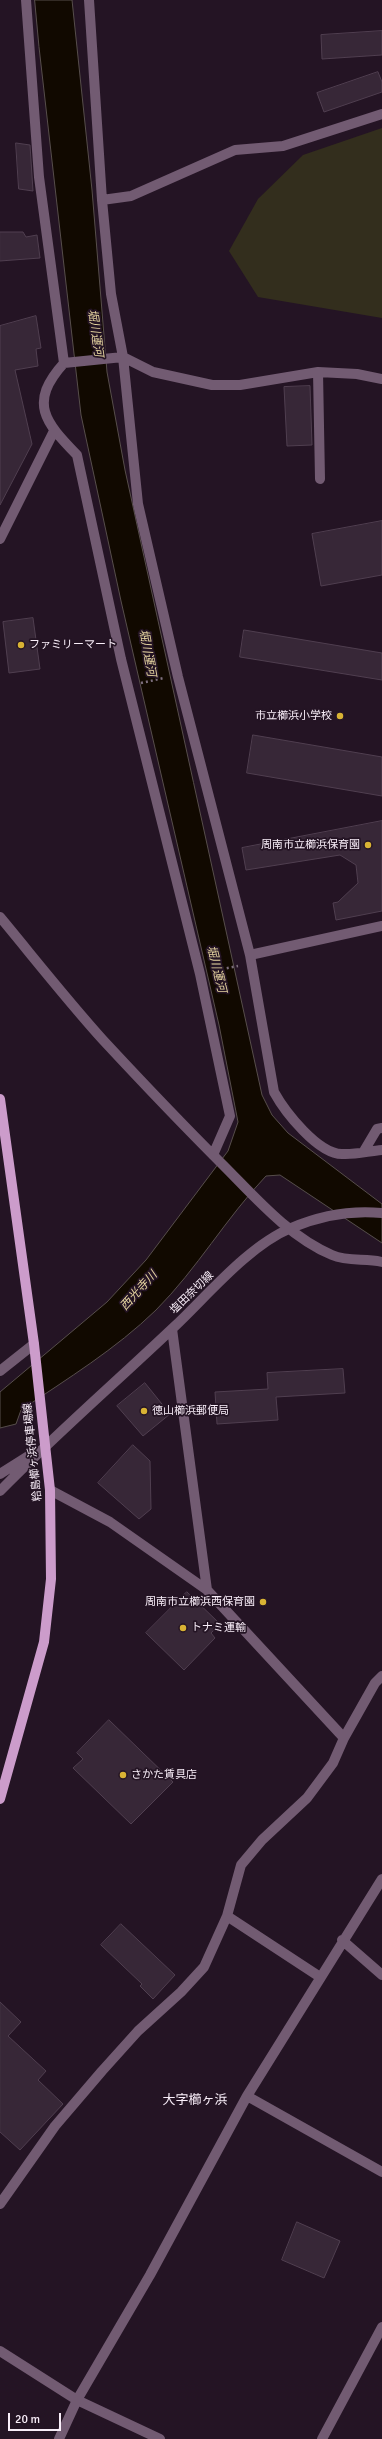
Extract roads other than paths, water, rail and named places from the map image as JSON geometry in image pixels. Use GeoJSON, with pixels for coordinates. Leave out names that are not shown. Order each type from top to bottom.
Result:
{"type":"FeatureCollection","features":[{"type":"Feature","properties":{"kind":"main road","name":"粭島櫛ヶ浜停車場線"},"geometry":{"type":"LineString","coordinates":[[0,1099],[34,1344],[50,1490],[51,1579],[44,1642],[0,1800]]}},
{"type":"Feature","properties":{"kind":"street"},"geometry":{"type":"LineString","coordinates":[[26,0],[39,177],[68,362]]}},
{"type":"Feature","properties":{"kind":"street"},"geometry":{"type":"LineString","coordinates":[[88,0],[102,200],[111,294],[123,357],[138,504],[178,677],[250,955],[274,1092],[281,1104],[300,1127],[327,1151],[342,1154],[382,1150]]}},
{"type":"Feature","properties":{"kind":"street"},"geometry":{"type":"LineString","coordinates":[[102,200],[131,196],[235,150],[283,146],[382,114]]}},
{"type":"Feature","properties":{"kind":"street"},"geometry":{"type":"LineString","coordinates":[[213,1155],[230,1116],[200,974],[121,659],[77,455],[54,431],[42,404],[46,387],[68,362],[113,357],[123,357],[153,372],[212,386],[240,385],[318,372],[357,374],[382,379]]}},
{"type":"Feature","properties":{"kind":"street"},"geometry":{"type":"LineString","coordinates":[[318,372],[320,479]]}},
{"type":"Feature","properties":{"kind":"street"},"geometry":{"type":"LineString","coordinates":[[0,539],[54,431]]}},
{"type":"Feature","properties":{"kind":"street"},"geometry":{"type":"LineString","coordinates":[[0,917],[103,1039],[213,1155],[290,1229],[312,1245],[332,1255],[349,1260],[372,1259],[382,1262]]}},
{"type":"Feature","properties":{"kind":"street"},"geometry":{"type":"LineString","coordinates":[[250,955],[382,926]]}},
{"type":"Feature","properties":{"kind":"street"},"geometry":{"type":"LineString","coordinates":[[364,1151],[372,1135],[377,1129],[382,1128]]}},
{"type":"Feature","properties":{"kind":"street"},"geometry":{"type":"LineString","coordinates":[[364,1151],[382,1156]]}},
{"type":"Feature","properties":{"kind":"street","name":"塩田奈切線"},"geometry":{"type":"LineString","coordinates":[[45,1445],[172,1328],[248,1255],[290,1229],[329,1216],[349,1213],[382,1213]]}},
{"type":"Feature","properties":{"kind":"street"},"geometry":{"type":"LineString","coordinates":[[172,1328],[207,1590]]}},
{"type":"Feature","properties":{"kind":"street"},"geometry":{"type":"LineString","coordinates":[[0,1371],[34,1344]]}},
{"type":"Feature","properties":{"kind":"street"},"geometry":{"type":"LineString","coordinates":[[0,1474],[45,1445]]}},
{"type":"Feature","properties":{"kind":"street"},"geometry":{"type":"LineString","coordinates":[[0,1491],[45,1445]]}},
{"type":"Feature","properties":{"kind":"street"},"geometry":{"type":"LineString","coordinates":[[50,1490],[110,1522],[207,1590],[344,1738]]}},
{"type":"Feature","properties":{"kind":"street"},"geometry":{"type":"LineString","coordinates":[[0,2204],[55,2126],[138,2031],[182,1992],[204,1967],[226,1916],[241,1865],[262,1840],[307,1798],[333,1763],[344,1738],[375,1683],[382,1676]]}},
{"type":"Feature","properties":{"kind":"street"},"geometry":{"type":"LineString","coordinates":[[59,2439],[77,2400],[150,2275],[248,2096],[342,1940],[382,1879]]}},
{"type":"Feature","properties":{"kind":"street"},"geometry":{"type":"LineString","coordinates":[[226,1916],[320,1977]]}},
{"type":"Feature","properties":{"kind":"street"},"geometry":{"type":"LineString","coordinates":[[342,1940],[382,1975]]}},
{"type":"Feature","properties":{"kind":"street"},"geometry":{"type":"LineString","coordinates":[[248,2096],[382,2172]]}},
{"type":"Feature","properties":{"kind":"street"},"geometry":{"type":"LineString","coordinates":[[322,2439],[382,2327]]}},
{"type":"Feature","properties":{"kind":"street"},"geometry":{"type":"LineString","coordinates":[[0,2351],[77,2400],[160,2439]]}},
{"type":"Feature","properties":{"kind":"water"},"geometry":{"type":"Polygon","coordinates":[[[35,0],[72,0],[92,190],[107,372],[125,470],[262,1095],[272,1115],[288,1133],[382,1204],[382,1243],[280,1175],[266,1176],[251,1192],[185,1278],[156,1310],[108,1351],[21,1410],[16,1424],[0,1428],[0,1392],[107,1302],[146,1260],[228,1151],[238,1122],[219,1025],[121,601],[81,415],[39,47],[35,0]]]}},
{"type":"Feature","properties":{"kind":"place","name":"ファミリーマート"},"geometry":{"type":"Point","coordinates":[21,645]}},
{"type":"Feature","properties":{"kind":"place","name":"市立櫛浜小学校"},"geometry":{"type":"Point","coordinates":[340,716]}},
{"type":"Feature","properties":{"kind":"place","name":"周南市立櫛浜保育園"},"geometry":{"type":"Point","coordinates":[368,845]}},
{"type":"Feature","properties":{"kind":"place","name":"徳山櫛浜郵便局"},"geometry":{"type":"Point","coordinates":[144,1411]}},
{"type":"Feature","properties":{"kind":"place","name":"周南市立櫛浜西保育園"},"geometry":{"type":"Point","coordinates":[263,1602]}},
{"type":"Feature","properties":{"kind":"place","name":"トナミ運輸"},"geometry":{"type":"Point","coordinates":[183,1628]}},
{"type":"Feature","properties":{"kind":"place","name":"さかた賃具店"},"geometry":{"type":"Point","coordinates":[123,1775]}},
{"type":"Feature","properties":{"kind":"district","name":"大字櫛ヶ浜"},"geometry":{"type":"Point","coordinates":[195,2101]}},
{"type":"Feature","properties":{"kind":"water label","name":"堀川運河"},"geometry":{"type":"Point","coordinates":[95,333]}},
{"type":"Feature","properties":{"kind":"water label","name":"堀川運河"},"geometry":{"type":"Point","coordinates":[147,653]}},
{"type":"Feature","properties":{"kind":"water label","name":"堀川運河"},"geometry":{"type":"Point","coordinates":[216,969]}},
{"type":"Feature","properties":{"kind":"water label","name":"西光寺川"},"geometry":{"type":"Point","coordinates":[139,1291]}}]}
